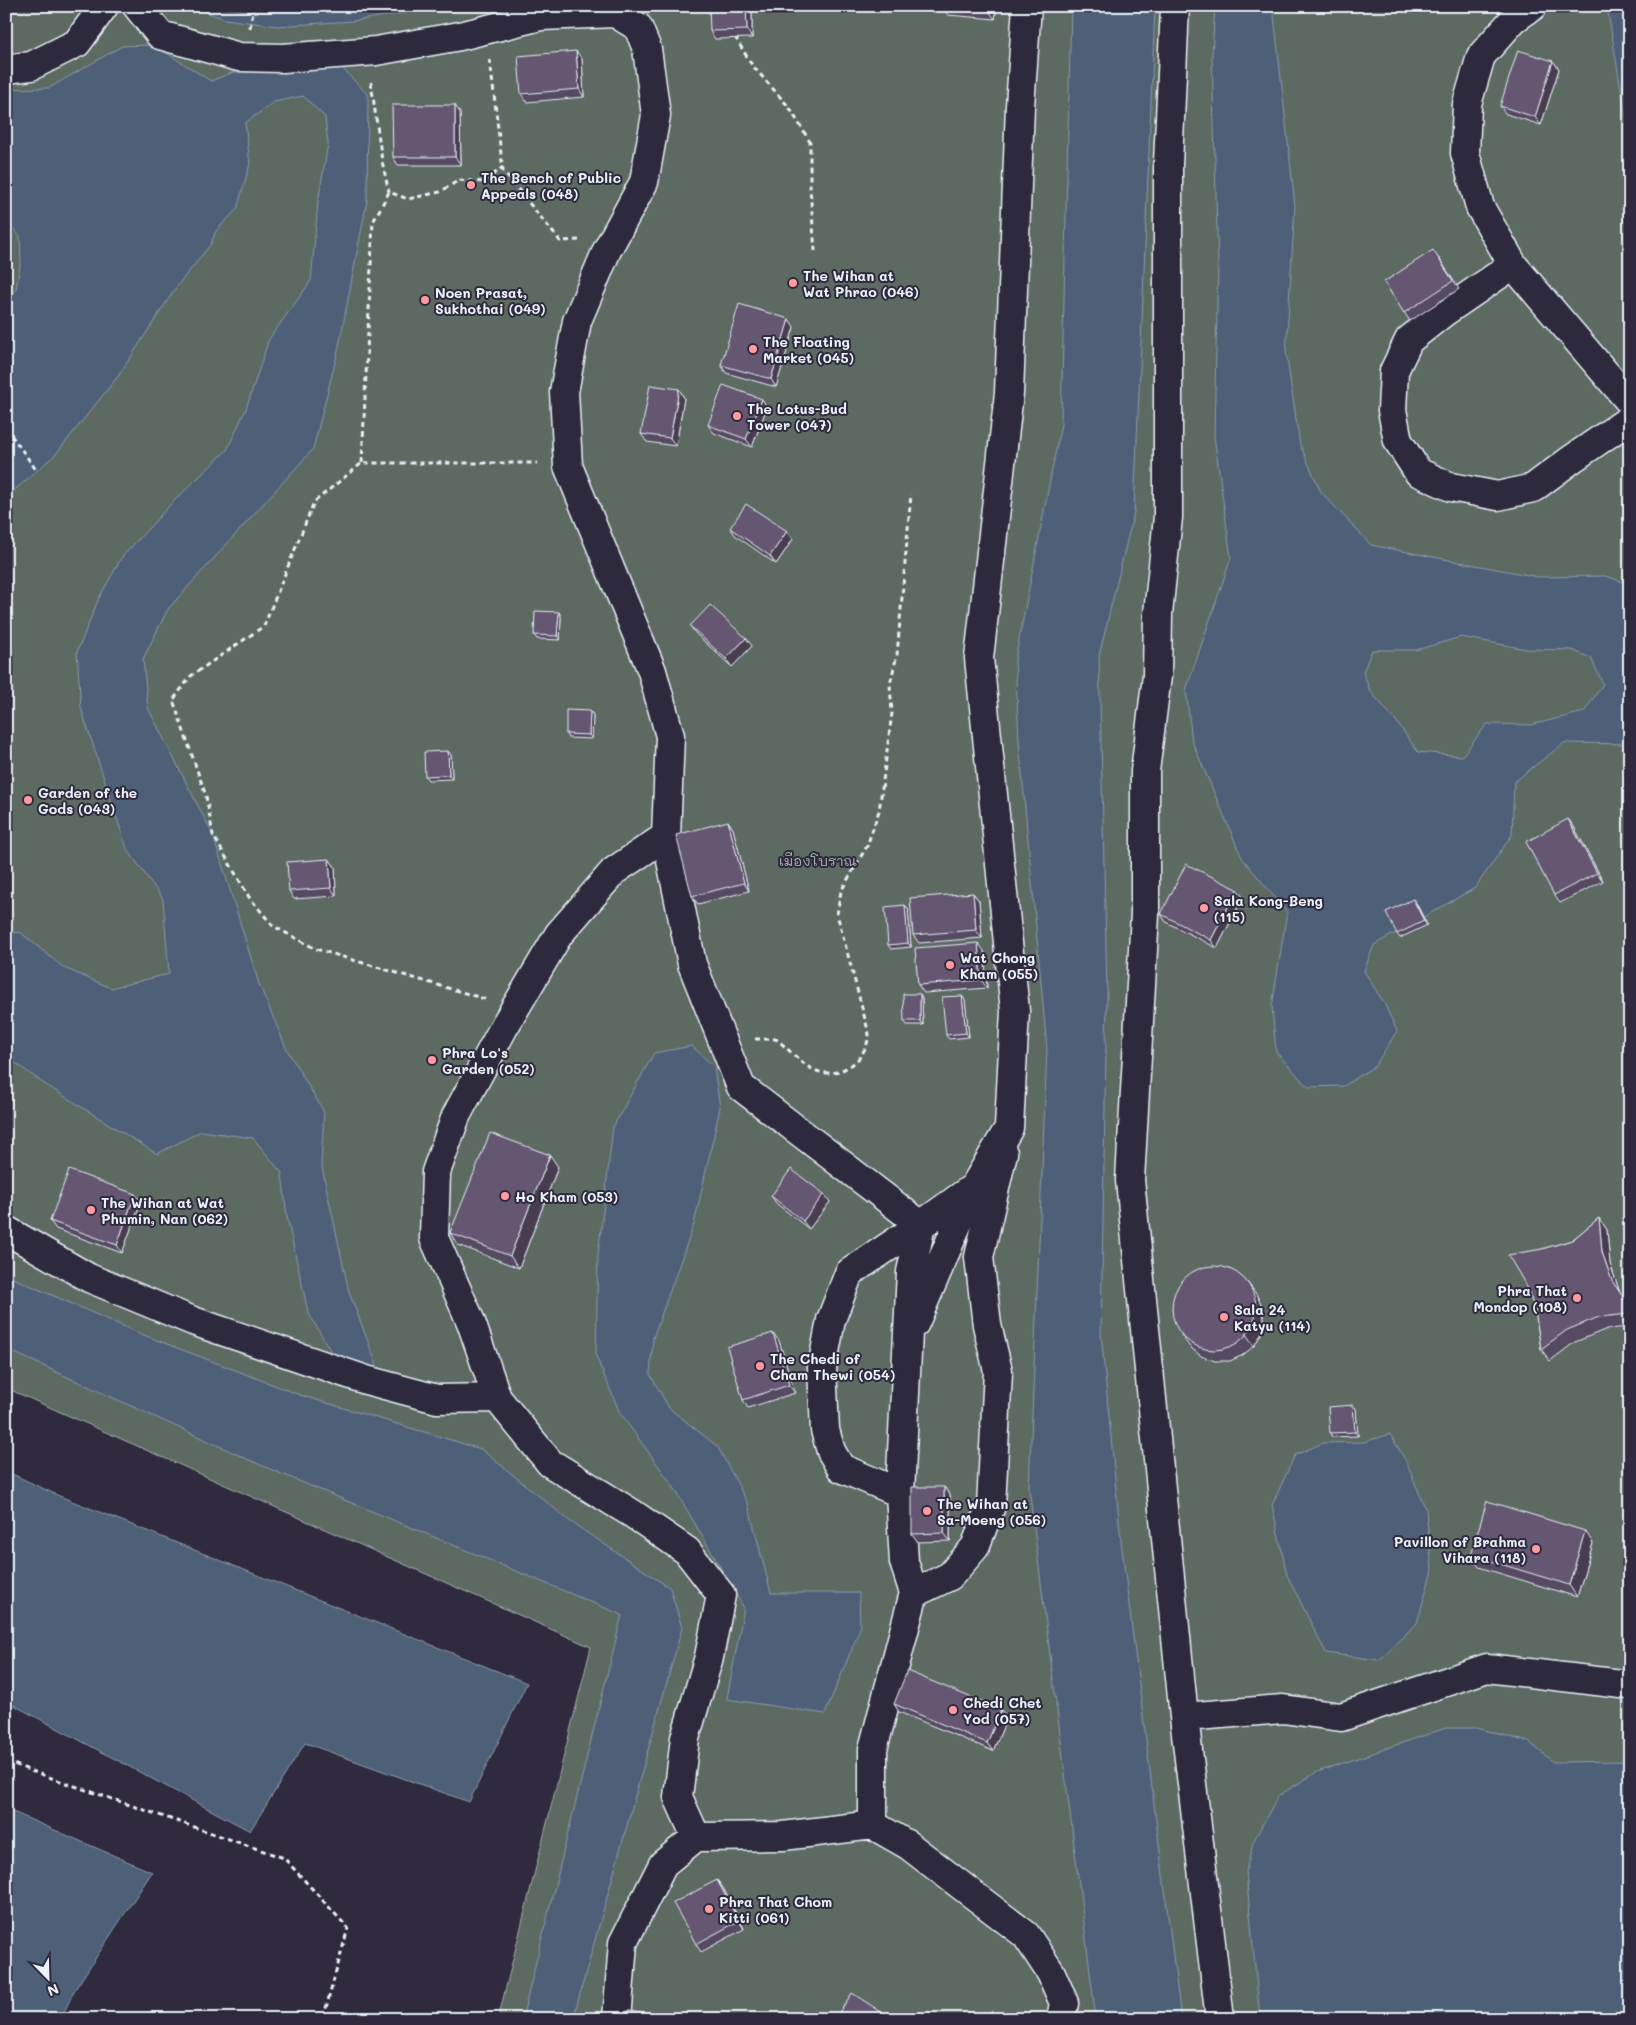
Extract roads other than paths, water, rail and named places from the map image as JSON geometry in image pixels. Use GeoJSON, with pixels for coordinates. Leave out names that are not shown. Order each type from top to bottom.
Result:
{"type":"FeatureCollection","features":[{"type":"Feature","properties":{"kind":"lane"},"geometry":{"type":"LineString","coordinates":[[137,6],[160,34],[239,57],[283,58],[367,52],[451,37],[541,16],[615,13],[638,27],[647,49],[656,115],[644,182],[614,238],[577,321],[564,392],[567,463],[652,671],[670,736],[666,836],[692,964],[741,1087],[921,1225]]}},
{"type":"Feature","properties":{"kind":"lane"},"geometry":{"type":"LineString","coordinates":[[914,1593],[950,1576],[975,1547],[991,1506],[998,1371],[987,1325],[979,1257],[1008,1128],[1014,1011],[979,658],[1009,393],[1020,106],[1027,6]]}},
{"type":"Feature","properties":{"kind":"lane"},"geometry":{"type":"LineString","coordinates":[[1175,6],[1168,164],[1168,517],[1158,614],[1157,676],[1146,771],[1145,914],[1130,1180],[1184,1717],[1220,2019]]}},
{"type":"Feature","properties":{"kind":"lane"},"geometry":{"type":"LineString","coordinates":[[1533,6],[1514,19],[1481,56],[1467,104],[1465,153],[1480,207],[1513,265],[1630,402]]}},
{"type":"Feature","properties":{"kind":"lane"},"geometry":{"type":"LineString","coordinates":[[6,69],[31,66],[78,43],[91,12]]}},
{"type":"Feature","properties":{"kind":"lane"},"geometry":{"type":"LineString","coordinates":[[1513,265],[1409,340],[1394,371],[1392,410],[1398,441],[1418,472],[1451,487],[1498,496],[1533,488],[1572,458],[1630,419]]}},
{"type":"Feature","properties":{"kind":"lane"},"geometry":{"type":"LineString","coordinates":[[666,836],[614,871],[559,934],[516,1005],[456,1116],[436,1172],[434,1238],[471,1322],[497,1398],[550,1463],[633,1514],[687,1551],[721,1595],[709,1657],[686,1738],[678,1797],[696,1837]]}},
{"type":"Feature","properties":{"kind":"lane"},"geometry":{"type":"LineString","coordinates":[[908,1339],[974,1186],[1008,1128]]}},
{"type":"Feature","properties":{"kind":"lane"},"geometry":{"type":"LineString","coordinates":[[900,1493],[841,1468],[831,1451],[825,1430],[822,1368],[831,1320],[849,1273],[921,1225],[974,1186]]}},
{"type":"Feature","properties":{"kind":"lane"},"geometry":{"type":"LineString","coordinates":[[873,1825],[873,1748],[914,1593],[904,1562],[900,1493],[911,1272],[921,1225]]}},
{"type":"Feature","properties":{"kind":"lane"},"geometry":{"type":"LineString","coordinates":[[6,1230],[89,1278],[193,1321],[348,1374],[437,1399],[497,1398]]}},
{"type":"Feature","properties":{"kind":"lane"},"geometry":{"type":"LineString","coordinates":[[1184,1717],[1283,1710],[1341,1718],[1487,1668],[1630,1685]]}},
{"type":"Feature","properties":{"kind":"lane"},"geometry":{"type":"LineString","coordinates":[[617,2019],[623,1943],[664,1864],[696,1837],[783,1836],[873,1825],[908,1845],[1026,1935],[1051,1973],[1064,2003],[1061,2019]]}},
{"type":"Feature","properties":{"kind":"water"},"geometry":{"type":"Polygon","coordinates":[[[189,6],[212,6],[253,12],[329,12],[354,6],[429,6],[417,11],[353,21],[277,26],[225,19],[189,6]]]}},
{"type":"Feature","properties":{"kind":"water"},"geometry":{"type":"Polygon","coordinates":[[[1071,6],[1155,6],[1134,512],[1099,656],[1107,991],[1101,1334],[1121,1541],[1181,2019],[1096,2019],[1029,1488],[1047,1049],[1019,740],[1015,660],[1061,424],[1071,6]]]}},
{"type":"Feature","properties":{"kind":"water"},"geometry":{"type":"Polygon","coordinates":[[[1215,6],[1273,6],[1295,206],[1286,352],[1300,445],[1321,492],[1371,545],[1538,577],[1605,576],[1630,584],[1630,744],[1564,743],[1514,782],[1512,835],[1475,888],[1374,945],[1364,971],[1384,1003],[1397,1031],[1375,1066],[1344,1086],[1308,1087],[1276,1052],[1272,1006],[1287,912],[1242,858],[1192,741],[1186,690],[1231,558],[1214,435],[1218,264],[1212,56],[1215,6]],[[1461,637],[1416,650],[1372,650],[1363,672],[1370,691],[1396,721],[1418,752],[1462,756],[1487,724],[1531,725],[1584,712],[1603,684],[1591,658],[1572,650],[1526,649],[1461,637]]]}},
{"type":"Feature","properties":{"kind":"water"},"geometry":{"type":"Polygon","coordinates":[[[1618,6],[1630,6],[1630,142],[1608,12],[1618,6]]]}},
{"type":"Feature","properties":{"kind":"water"},"geometry":{"type":"Polygon","coordinates":[[[154,45],[211,81],[254,64],[341,67],[368,95],[367,201],[338,351],[313,449],[168,609],[143,659],[148,708],[213,835],[259,984],[287,1050],[324,1112],[321,1163],[349,1292],[378,1368],[334,1357],[308,1312],[287,1217],[282,1173],[253,1138],[201,1131],[157,1154],[43,1083],[6,1056],[6,934],[20,932],[64,968],[111,988],[169,974],[163,899],[127,849],[81,708],[77,652],[99,598],[122,557],[172,503],[227,450],[246,409],[269,339],[311,281],[318,202],[328,144],[325,117],[303,96],[274,102],[245,123],[250,164],[237,209],[216,231],[211,244],[177,286],[119,375],[56,454],[10,494],[6,511],[6,300],[16,289],[21,260],[20,236],[6,221],[6,89],[49,88],[122,46],[154,45]]]}},
{"type":"Feature","properties":{"kind":"water"},"geometry":{"type":"Polygon","coordinates":[[[692,1046],[714,1067],[720,1108],[694,1224],[653,1338],[650,1374],[669,1408],[718,1447],[748,1504],[771,1593],[859,1593],[860,1629],[825,1714],[727,1699],[744,1608],[673,1486],[620,1413],[596,1356],[598,1255],[613,1127],[654,1053],[692,1046]]]}},
{"type":"Feature","properties":{"kind":"water"},"geometry":{"type":"Polygon","coordinates":[[[6,1275],[141,1334],[300,1395],[481,1449],[571,1522],[670,1588],[682,1628],[573,2019],[522,2019],[622,1615],[265,1467],[6,1349],[6,1275]]]}},
{"type":"Feature","properties":{"kind":"water"},"geometry":{"type":"Polygon","coordinates":[[[1390,1434],[1406,1461],[1426,1510],[1432,1570],[1417,1623],[1379,1660],[1326,1653],[1287,1575],[1272,1505],[1295,1455],[1323,1443],[1364,1442],[1390,1434]]]}},
{"type":"Feature","properties":{"kind":"water"},"geometry":{"type":"Polygon","coordinates":[[[6,1471],[57,1495],[527,1683],[469,1802],[305,1743],[250,1831],[6,1701],[6,1471]]]}},
{"type":"Feature","properties":{"kind":"water"},"geometry":{"type":"Polygon","coordinates":[[[1446,1728],[1476,1728],[1529,1742],[1553,1762],[1630,1761],[1630,2019],[1260,2019],[1246,1872],[1253,1842],[1278,1796],[1317,1772],[1446,1728]]]}},
{"type":"Feature","properties":{"kind":"water"},"geometry":{"type":"Polygon","coordinates":[[[6,1809],[152,1872],[74,1991],[61,2019],[6,2019],[6,1809]]]}},
{"type":"Feature","properties":{"kind":"place","name":"The Bench of Public Appeals (048)"},"geometry":{"type":"Point","coordinates":[471,185]}},
{"type":"Feature","properties":{"kind":"place","name":"The Wihan at Wat Phrao (046)"},"geometry":{"type":"Point","coordinates":[793,283]}},
{"type":"Feature","properties":{"kind":"place","name":"Noen Prasat, Sukhothai (049)"},"geometry":{"type":"Point","coordinates":[425,300]}},
{"type":"Feature","properties":{"kind":"place","name":"The Floating Market (045)"},"geometry":{"type":"Point","coordinates":[753,349]}},
{"type":"Feature","properties":{"kind":"place","name":"The Lotus-Bud Tower (047)"},"geometry":{"type":"Point","coordinates":[737,416]}},
{"type":"Feature","properties":{"kind":"place","name":"Garden of the Gods (043)"},"geometry":{"type":"Point","coordinates":[28,800]}},
{"type":"Feature","properties":{"kind":"place","name":"Sala Kong-Beng (115)"},"geometry":{"type":"Point","coordinates":[1204,908]}},
{"type":"Feature","properties":{"kind":"place","name":"Wat Chong Kham (055)"},"geometry":{"type":"Point","coordinates":[950,965]}},
{"type":"Feature","properties":{"kind":"place","name":"Phra Lo's Garden (052)"},"geometry":{"type":"Point","coordinates":[432,1060]}},
{"type":"Feature","properties":{"kind":"place","name":"Ho Kham (053)"},"geometry":{"type":"Point","coordinates":[505,1196]}},
{"type":"Feature","properties":{"kind":"place","name":"The Wihan at Wat Phumin, Nan (062)"},"geometry":{"type":"Point","coordinates":[91,1210]}},
{"type":"Feature","properties":{"kind":"place","name":"Phra That Mondop (108)"},"geometry":{"type":"Point","coordinates":[1577,1298]}},
{"type":"Feature","properties":{"kind":"place","name":"Sala 24 Katyu (114)"},"geometry":{"type":"Point","coordinates":[1224,1317]}},
{"type":"Feature","properties":{"kind":"place","name":"The Chedi of Cham Thewi (054)"},"geometry":{"type":"Point","coordinates":[760,1366]}},
{"type":"Feature","properties":{"kind":"place","name":"The Wihan at Sa-Moeng (056)"},"geometry":{"type":"Point","coordinates":[927,1511]}},
{"type":"Feature","properties":{"kind":"place","name":"Pavillon of Brahma Vihara (118)"},"geometry":{"type":"Point","coordinates":[1536,1549]}},
{"type":"Feature","properties":{"kind":"place","name":"Chedi Chet Yod (057)"},"geometry":{"type":"Point","coordinates":[953,1710]}},
{"type":"Feature","properties":{"kind":"place","name":"Phra That Chom Kitti (061)"},"geometry":{"type":"Point","coordinates":[709,1909]}},
{"type":"Feature","properties":{"kind":"park label","name":"เมืองโบราณ"},"geometry":{"type":"Point","coordinates":[818,860]}}]}
